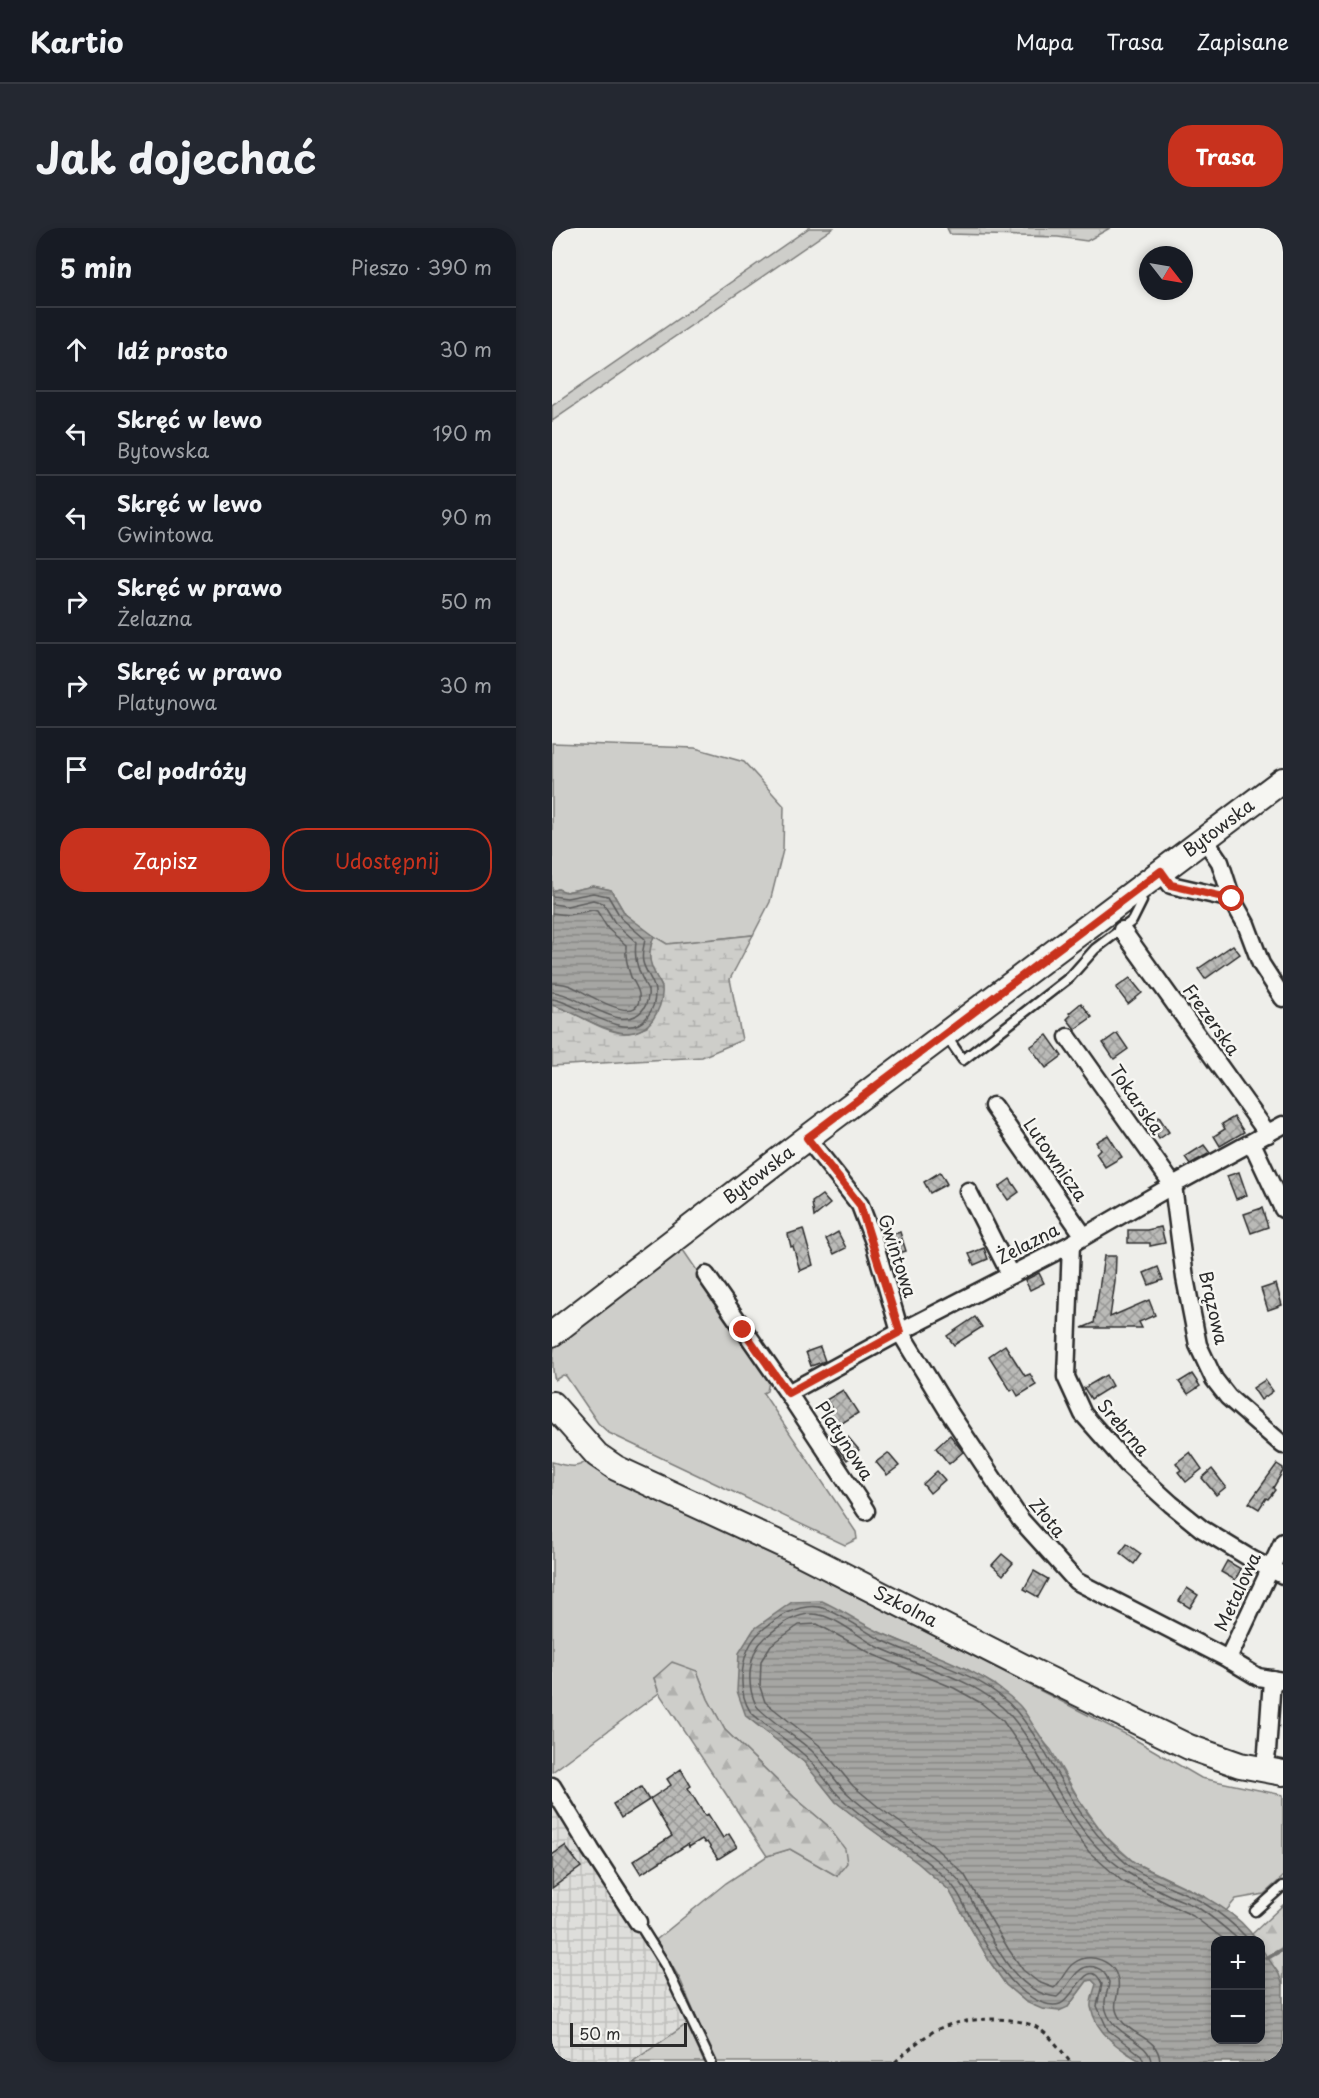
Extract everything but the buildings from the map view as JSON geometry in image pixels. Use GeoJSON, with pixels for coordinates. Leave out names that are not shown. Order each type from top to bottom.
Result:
{"type":"FeatureCollection","features":[{"type":"Feature","properties":{"kind":"main road","name":"Bytowska"},"geometry":{"type":"LineString","coordinates":[[552,1334],[807,1138],[1283,780]]}},
{"type":"Feature","properties":{"kind":"main road","name":"Szkolna"},"geometry":{"type":"LineString","coordinates":[[552,1404],[597,1455],[616,1468],[796,1551],[1030,1670],[1189,1747],[1240,1766],[1273,1771]]}},
{"type":"Feature","properties":{"kind":"street"},"geometry":{"type":"LineString","coordinates":[[1204,840],[1220,862],[1232,899],[1246,924],[1261,964],[1283,998]]}},
{"type":"Feature","properties":{"kind":"street"},"geometry":{"type":"LineString","coordinates":[[1161,871],[1171,885],[1232,899]]}},
{"type":"Feature","properties":{"kind":"street","name":"Frezerska"},"geometry":{"type":"LineString","coordinates":[[1122,930],[1276,1130]]}},
{"type":"Feature","properties":{"kind":"street","name":"Tokarska"},"geometry":{"type":"LineString","coordinates":[[1068,1037],[1173,1185]]}},
{"type":"Feature","properties":{"kind":"street","name":"Lutownicza"},"geometry":{"type":"LineString","coordinates":[[993,1106],[1077,1240]]}},
{"type":"Feature","properties":{"kind":"street","name":"Żelazna"},"geometry":{"type":"LineString","coordinates":[[788,1393],[1077,1240],[1276,1130]]}},
{"type":"Feature","properties":{"kind":"street","name":"Gwintowa"},"geometry":{"type":"LineString","coordinates":[[807,1138],[860,1205],[900,1332]]}},
{"type":"Feature","properties":{"kind":"street"},"geometry":{"type":"LineString","coordinates":[[1252,1143],[1283,1209]]}},
{"type":"Feature","properties":{"kind":"street","name":"Brązowa"},"geometry":{"type":"LineString","coordinates":[[1173,1185],[1185,1278],[1198,1345],[1214,1379],[1228,1397],[1283,1446]]}},
{"type":"Feature","properties":{"kind":"street"},"geometry":{"type":"LineString","coordinates":[[968,1191],[1010,1274]]}},
{"type":"Feature","properties":{"kind":"street","name":"Srebrna"},"geometry":{"type":"LineString","coordinates":[[1077,1240],[1066,1377],[1083,1414],[1126,1464],[1171,1504],[1202,1529],[1277,1572]]}},
{"type":"Feature","properties":{"kind":"street","name":"Platynowa"},"geometry":{"type":"LineString","coordinates":[[706,1275],[866,1511]]}},
{"type":"Feature","properties":{"kind":"street","name":"Złota"},"geometry":{"type":"LineString","coordinates":[[900,1332],[947,1409],[1020,1520],[1076,1581],[1228,1659],[1258,1677],[1278,1680]]}},
{"type":"Feature","properties":{"kind":"street","name":"Metalowa"},"geometry":{"type":"LineString","coordinates":[[1228,1659],[1277,1572],[1283,1542]]}},
{"type":"Feature","properties":{"kind":"street"},"geometry":{"type":"LineString","coordinates":[[1273,1771],[1267,1752],[1278,1680]]}},
{"type":"Feature","properties":{"kind":"street"},"geometry":{"type":"LineString","coordinates":[[552,1786],[638,1922]]}},
{"type":"Feature","properties":{"kind":"lane"},"geometry":{"type":"LineString","coordinates":[[945,1035],[963,1060],[1070,977],[1095,949],[1132,921],[1142,901],[1136,891]]}},
{"type":"Feature","properties":{"kind":"lane"},"geometry":{"type":"LineString","coordinates":[[1255,1911],[1283,1886]]}},
{"type":"Feature","properties":{"kind":"lane"},"geometry":{"type":"LineString","coordinates":[[638,1922],[664,1965],[711,2062]]}},
{"type":"Feature","properties":{"kind":"path"},"geometry":{"type":"LineString","coordinates":[[894,2062],[932,2032],[953,2023],[992,2020],[1024,2022],[1041,2030],[1059,2047],[1070,2062]]}},
{"type":"Feature","properties":{"kind":"shaded area"},"geometry":{"type":"Polygon","coordinates":[[[556,1806],[654,1954],[687,2024],[632,2062],[552,2062],[552,1809],[556,1806]]]}},
{"type":"Feature","properties":{"kind":"green space"},"geometry":{"type":"Polygon","coordinates":[[[809,228],[833,228],[552,421],[552,406],[809,228]]]}},
{"type":"Feature","properties":{"kind":"green space"},"geometry":{"type":"Polygon","coordinates":[[[947,228],[1110,228],[1087,241],[1058,237],[950,234],[947,228]]]}},
{"type":"Feature","properties":{"kind":"green space"},"geometry":{"type":"Polygon","coordinates":[[[552,743],[695,748],[744,762],[784,806],[783,850],[770,902],[753,935],[667,944],[644,930],[625,914],[611,890],[593,886],[566,892],[558,889],[552,891],[552,743]]]}},
{"type":"Feature","properties":{"kind":"green space"},"geometry":{"type":"Polygon","coordinates":[[[753,935],[730,979],[742,1040],[702,1057],[552,1066],[552,1005],[605,1029],[630,1033],[647,1027],[662,987],[654,974],[649,957],[654,936],[667,944],[753,935]]]}},
{"type":"Feature","properties":{"kind":"green space"},"geometry":{"type":"Polygon","coordinates":[[[683,1250],[770,1377],[767,1391],[763,1393],[856,1532],[857,1539],[845,1545],[609,1433],[598,1423],[566,1376],[563,1375],[555,1380],[553,1353],[555,1345],[683,1250]]]}},
{"type":"Feature","properties":{"kind":"green space"},"geometry":{"type":"Polygon","coordinates":[[[588,1459],[1129,1736],[1201,1778],[1283,1795],[1283,1877],[1264,1894],[1236,1899],[1226,1911],[1204,1896],[1135,1863],[1105,1836],[1080,1801],[1051,1750],[994,1684],[964,1668],[884,1634],[746,1716],[804,1762],[836,1802],[918,1863],[949,1890],[990,1962],[1006,1985],[1026,2002],[1068,2007],[1087,1981],[1092,1980],[1096,1984],[1125,2052],[1142,2062],[715,2062],[680,1979],[656,1940],[726,1883],[767,1856],[790,1849],[837,1876],[827,1825],[794,1797],[725,1730],[708,1699],[697,1671],[654,1678],[659,1693],[552,1772],[552,1462],[576,1466],[588,1459]]]}},
{"type":"Feature","properties":{"kind":"green space"},"geometry":{"type":"Polygon","coordinates":[[[672,1662],[697,1671],[708,1699],[725,1730],[794,1797],[827,1825],[845,1849],[847,1863],[837,1876],[790,1849],[767,1856],[659,1693],[654,1678],[672,1662]]]}},
{"type":"Feature","properties":{"kind":"green space"},"geometry":{"type":"Polygon","coordinates":[[[1283,1905],[1283,1986],[1265,1955],[1265,1936],[1252,1934],[1283,1905]]]}},
{"type":"Feature","properties":{"kind":"green space"},"geometry":{"type":"Polygon","coordinates":[[[687,2024],[704,2062],[632,2062],[687,2024]]]}},
{"type":"Feature","properties":{"kind":"water"},"geometry":{"type":"Polygon","coordinates":[[[593,886],[611,890],[625,914],[654,936],[650,961],[662,988],[661,1000],[653,1019],[643,1029],[631,1033],[604,1028],[552,1005],[552,891],[558,889],[566,892],[593,886]]]}},
{"type":"Feature","properties":{"kind":"water"},"geometry":{"type":"Polygon","coordinates":[[[822,1601],[878,1631],[973,1672],[1005,1692],[1019,1705],[1091,1819],[1118,1849],[1140,1866],[1225,1909],[1237,1918],[1253,1936],[1211,1936],[1211,2044],[1265,2044],[1265,1954],[1279,1974],[1283,1986],[1283,2062],[1142,2062],[1110,2040],[1098,2025],[1091,2007],[1096,1984],[1092,1980],[1087,1981],[1068,2007],[1059,2011],[1042,2009],[1026,2002],[1006,1985],[990,1962],[949,1890],[918,1863],[836,1802],[804,1762],[746,1716],[737,1691],[739,1653],[754,1629],[792,1602],[822,1601]]]}},
{"type":"Feature","properties":{"kind":"waterway"},"geometry":{"type":"LineString","coordinates":[[1267,1958],[1283,1949]]}},
{"type":"Feature","properties":{"kind":"route"},"geometry":{"type":"LineString","coordinates":[[743,1330],[788,1393],[900,1332],[860,1205],[807,1138],[1161,871],[1171,885],[1232,899]]}}]}
